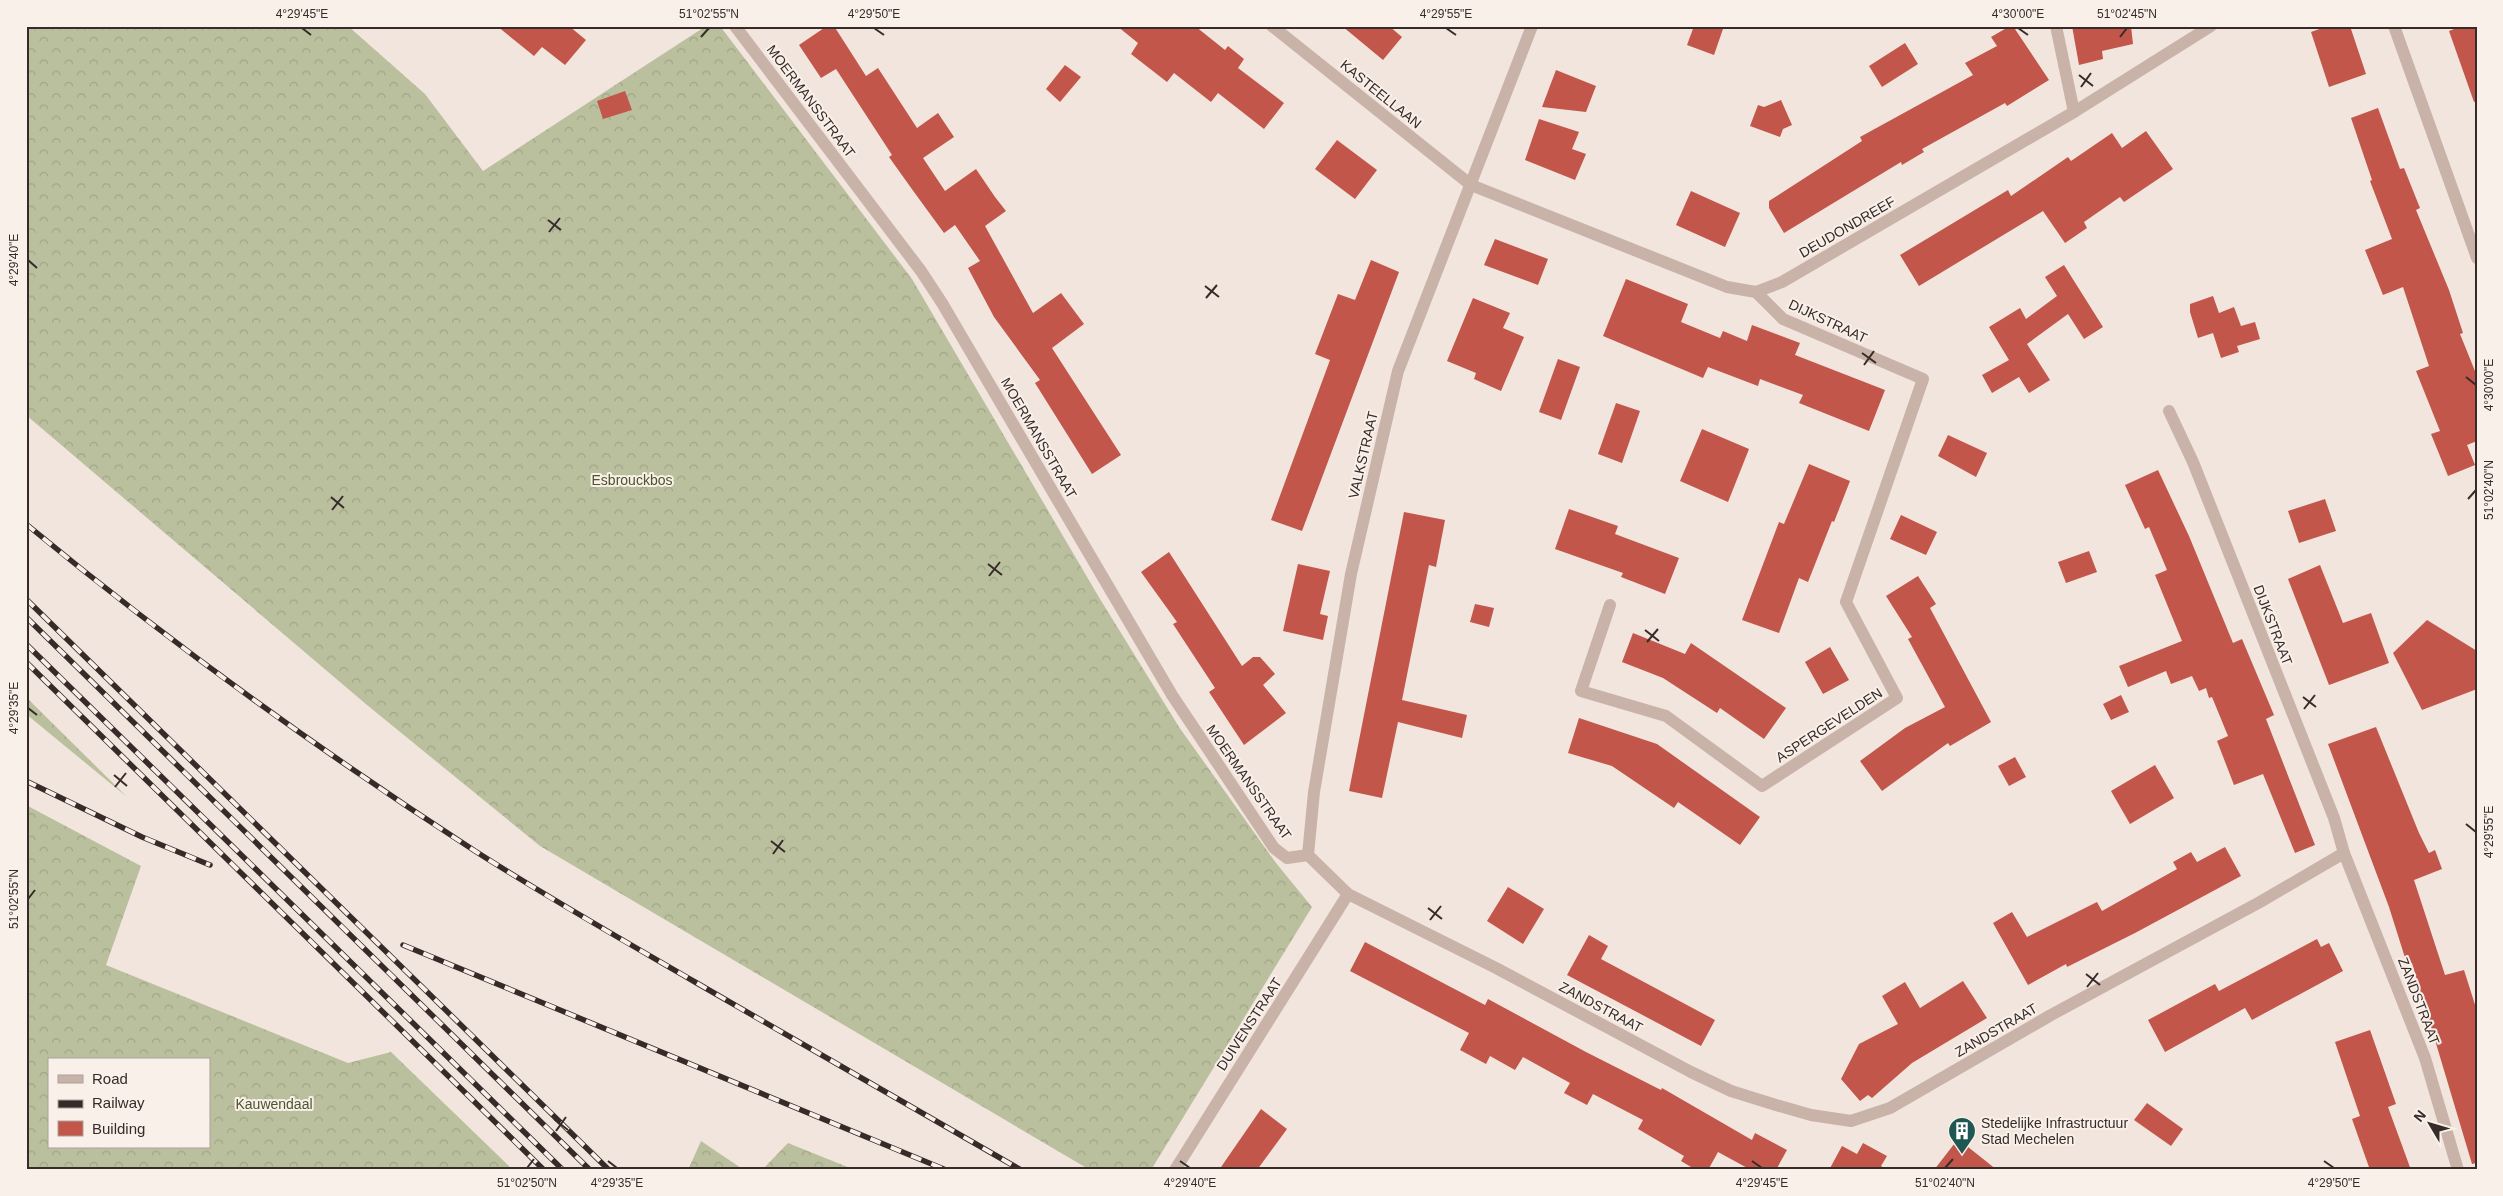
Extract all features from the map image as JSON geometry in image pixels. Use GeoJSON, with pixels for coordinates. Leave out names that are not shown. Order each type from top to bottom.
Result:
{"type":"FeatureCollection","features":[{"type":"Feature","properties":{"kind":"street","name":"MOERMANSSTRAAT"},"geometry":{"type":"LineString","coordinates":[[735,26],[932,287],[1172,695],[1274,848],[1287,858],[1308,855]]}},
{"type":"Feature","properties":{"kind":"street","name":"KASTEELLAAN"},"geometry":{"type":"LineString","coordinates":[[1272,26],[1471,185]]}},
{"type":"Feature","properties":{"kind":"street","name":"VALKSTRAAT"},"geometry":{"type":"LineString","coordinates":[[1308,855],[1314,792],[1351,574],[1398,371],[1532,26]]}},
{"type":"Feature","properties":{"kind":"street"},"geometry":{"type":"LineString","coordinates":[[2056,26],[2074,112]]}},
{"type":"Feature","properties":{"kind":"street","name":"DEUDONDREEF"},"geometry":{"type":"LineString","coordinates":[[1756,292],[1782,282],[2074,112],[2211,26]]}},
{"type":"Feature","properties":{"kind":"street"},"geometry":{"type":"LineString","coordinates":[[2394,26],[2477,258]]}},
{"type":"Feature","properties":{"kind":"street"},"geometry":{"type":"LineString","coordinates":[[1471,185],[1727,286],[1756,292]]}},
{"type":"Feature","properties":{"kind":"street","name":"DIJKSTRAAT"},"geometry":{"type":"LineString","coordinates":[[1756,292],[1783,319],[1923,379]]}},
{"type":"Feature","properties":{"kind":"street","name":"ASPERGEVELDEN"},"geometry":{"type":"LineString","coordinates":[[1610,605],[1581,691],[1666,716],[1762,786],[1897,698],[1846,602],[1923,379]]}},
{"type":"Feature","properties":{"kind":"street","name":"DIJKSTRAAT"},"geometry":{"type":"LineString","coordinates":[[2169,411],[2193,462],[2334,818],[2344,853]]}},
{"type":"Feature","properties":{"kind":"street","name":"ZANDSTRAAT"},"geometry":{"type":"LineString","coordinates":[[1348,894],[1496,968],[1699,1076],[1731,1091],[1811,1115],[1851,1121],[1890,1108],[2051,1015],[2260,902],[2344,853],[2425,1058],[2458,1170]]}},
{"type":"Feature","properties":{"kind":"street"},"geometry":{"type":"LineString","coordinates":[[1308,855],[1348,894]]}},
{"type":"Feature","properties":{"kind":"street","name":"DUIVENSTRAAT"},"geometry":{"type":"LineString","coordinates":[[1175,1170],[1348,894]]}},
{"type":"Feature","properties":{"kind":"green space","name":"Esbrouckbos"},"geometry":{"type":"Polygon","coordinates":[[[26,26],[348,26],[425,94],[483,171],[706,26],[720,26],[912,279],[1100,599],[1179,727],[1276,863],[1312,907],[1151,1170],[1090,1170],[540,846],[367,705],[26,415],[26,26]]]}},
{"type":"Feature","properties":{"kind":"green space"},"geometry":{"type":"Polygon","coordinates":[[[26,697],[127,797],[26,714],[26,697]]]}},
{"type":"Feature","properties":{"kind":"green space","name":"Kauwendaal"},"geometry":{"type":"Polygon","coordinates":[[[26,805],[141,866],[106,965],[348,1063],[391,1052],[513,1170],[26,1170],[26,805]]]}},
{"type":"Feature","properties":{"kind":"green space"},"geometry":{"type":"Polygon","coordinates":[[[701,1141],[744,1170],[688,1170],[701,1141]]]}},
{"type":"Feature","properties":{"kind":"green space"},"geometry":{"type":"Polygon","coordinates":[[[788,1143],[855,1170],[762,1170],[788,1143]]]}},
{"type":"Feature","properties":{"kind":"building"},"geometry":{"type":"Polygon","coordinates":[[[497,26],[569,26],[586,40],[565,65],[542,47],[534,56],[497,26]]]}},
{"type":"Feature","properties":{"kind":"building"},"geometry":{"type":"Polygon","coordinates":[[[827,26],[834,26],[866,76],[878,68],[917,128],[938,113],[954,137],[923,158],[945,191],[976,169],[1006,211],[985,226],[1033,313],[1061,293],[1084,324],[1052,348],[1121,455],[1092,474],[1035,383],[1040,380],[994,317],[968,268],[980,261],[955,225],[944,233],[889,157],[892,155],[836,69],[821,78],[799,45],[827,26]]]}},
{"type":"Feature","properties":{"kind":"building"},"geometry":{"type":"Polygon","coordinates":[[[1117,26],[1195,26],[1225,50],[1228,46],[1244,59],[1238,68],[1284,103],[1264,129],[1218,93],[1211,102],[1174,73],[1167,82],[1131,54],[1138,43],[1117,26]]]}},
{"type":"Feature","properties":{"kind":"building"},"geometry":{"type":"Polygon","coordinates":[[[1342,26],[1389,26],[1402,37],[1383,60],[1342,26]]]}},
{"type":"Feature","properties":{"kind":"building"},"geometry":{"type":"Polygon","coordinates":[[[1694,26],[1724,26],[1714,55],[1687,45],[1694,26]]]}},
{"type":"Feature","properties":{"kind":"building"},"geometry":{"type":"Polygon","coordinates":[[[2013,26],[2049,80],[2007,106],[2005,103],[1922,149],[1924,152],[1902,165],[1901,162],[1784,233],[1769,208],[1769,201],[1862,141],[1860,137],[1973,75],[1965,63],[1997,46],[1991,37],[2013,26]]]}},
{"type":"Feature","properties":{"kind":"building"},"geometry":{"type":"Polygon","coordinates":[[[2072,26],[2131,26],[2133,44],[2102,51],[2103,59],[2079,65],[2072,26]]]}},
{"type":"Feature","properties":{"kind":"building"},"geometry":{"type":"Polygon","coordinates":[[[2328,26],[2350,26],[2366,74],[2329,87],[2311,32],[2328,26]]]}},
{"type":"Feature","properties":{"kind":"building"},"geometry":{"type":"Polygon","coordinates":[[[2462,26],[2477,26],[2477,101],[2474,102],[2449,31],[2462,26]]]}},
{"type":"Feature","properties":{"kind":"building"},"geometry":{"type":"Polygon","coordinates":[[[1905,43],[1918,64],[1882,87],[1869,66],[1905,43]]]}},
{"type":"Feature","properties":{"kind":"building"},"geometry":{"type":"Polygon","coordinates":[[[1065,65],[1081,77],[1060,102],[1046,89],[1065,65]]]}},
{"type":"Feature","properties":{"kind":"building"},"geometry":{"type":"Polygon","coordinates":[[[1556,70],[1596,86],[1586,112],[1542,107],[1556,70]]]}},
{"type":"Feature","properties":{"kind":"building"},"geometry":{"type":"Polygon","coordinates":[[[625,91],[632,110],[603,119],[597,101],[625,91]]]}},
{"type":"Feature","properties":{"kind":"building"},"geometry":{"type":"Polygon","coordinates":[[[1781,100],[1792,125],[1783,129],[1780,137],[1750,126],[1758,105],[1764,107],[1781,100]]]}},
{"type":"Feature","properties":{"kind":"building"},"geometry":{"type":"Polygon","coordinates":[[[2378,108],[2400,169],[2404,168],[2420,208],[2416,210],[2449,290],[2463,333],[2460,334],[2477,376],[2477,441],[2467,445],[2475,465],[2448,476],[2431,434],[2440,431],[2416,371],[2429,366],[2403,287],[2383,295],[2365,250],[2392,239],[2370,181],[2372,180],[2351,118],[2378,108]]]}},
{"type":"Feature","properties":{"kind":"building"},"geometry":{"type":"Polygon","coordinates":[[[1539,119],[1579,132],[1572,149],[1586,154],[1575,180],[1525,160],[1539,119]]]}},
{"type":"Feature","properties":{"kind":"building"},"geometry":{"type":"Polygon","coordinates":[[[2146,131],[2173,169],[2124,202],[2120,197],[2084,222],[2087,228],[2065,243],[2043,211],[1919,286],[1900,255],[2008,190],[2011,196],[2068,157],[2071,161],[2112,133],[2122,148],[2146,131]]]}},
{"type":"Feature","properties":{"kind":"building"},"geometry":{"type":"Polygon","coordinates":[[[1337,140],[1377,170],[1355,199],[1315,169],[1337,140]]]}},
{"type":"Feature","properties":{"kind":"building"},"geometry":{"type":"Polygon","coordinates":[[[1691,191],[1740,213],[1725,247],[1676,225],[1691,191]]]}},
{"type":"Feature","properties":{"kind":"building"},"geometry":{"type":"Polygon","coordinates":[[[1495,239],[1548,259],[1538,285],[1484,265],[1495,239]]]}},
{"type":"Feature","properties":{"kind":"building"},"geometry":{"type":"Polygon","coordinates":[[[1371,260],[1399,272],[1302,531],[1271,520],[1330,360],[1315,354],[1338,294],[1355,300],[1371,260]]]}},
{"type":"Feature","properties":{"kind":"building"},"geometry":{"type":"Polygon","coordinates":[[[2064,265],[2103,327],[2084,339],[2068,314],[2027,344],[2050,380],[2029,393],[2019,377],[1992,393],[1982,375],[2009,360],[1989,327],[2020,308],[2026,319],[2057,296],[2045,277],[2064,265]]]}},
{"type":"Feature","properties":{"kind":"building"},"geometry":{"type":"Polygon","coordinates":[[[1626,279],[1688,304],[1681,322],[1720,338],[1723,331],[1747,341],[1752,325],[1800,343],[1795,355],[1885,390],[1869,431],[1799,403],[1803,395],[1760,379],[1758,386],[1708,367],[1703,378],[1603,336],[1626,279]]]}},
{"type":"Feature","properties":{"kind":"building"},"geometry":{"type":"Polygon","coordinates":[[[2213,296],[2219,313],[2234,307],[2241,326],[2255,322],[2260,339],[2237,346],[2239,352],[2221,358],[2213,333],[2198,338],[2190,312],[2190,304],[2213,296]]]}},
{"type":"Feature","properties":{"kind":"building"},"geometry":{"type":"Polygon","coordinates":[[[1473,298],[1510,313],[1503,328],[1524,337],[1501,391],[1474,379],[1476,373],[1447,361],[1473,298]]]}},
{"type":"Feature","properties":{"kind":"building"},"geometry":{"type":"Polygon","coordinates":[[[1558,359],[1580,367],[1561,420],[1539,412],[1558,359]]]}},
{"type":"Feature","properties":{"kind":"building"},"geometry":{"type":"Polygon","coordinates":[[[1616,403],[1640,411],[1622,463],[1598,454],[1616,403]]]}},
{"type":"Feature","properties":{"kind":"building"},"geometry":{"type":"Polygon","coordinates":[[[1702,429],[1749,449],[1728,502],[1680,481],[1702,429]]]}},
{"type":"Feature","properties":{"kind":"building"},"geometry":{"type":"Polygon","coordinates":[[[1948,435],[1987,453],[1976,477],[1938,456],[1948,435]]]}},
{"type":"Feature","properties":{"kind":"building"},"geometry":{"type":"Polygon","coordinates":[[[1809,464],[1850,481],[1808,582],[1799,578],[1779,633],[1742,620],[1779,522],[1784,524],[1809,464]]]}},
{"type":"Feature","properties":{"kind":"building"},"geometry":{"type":"Polygon","coordinates":[[[2158,470],[2189,536],[2233,643],[2242,639],[2274,715],[2266,719],[2315,845],[2295,853],[2263,774],[2234,785],[2217,741],[2228,736],[2212,697],[2209,698],[2206,688],[2199,691],[2192,676],[2171,684],[2166,671],[2128,687],[2119,666],[2182,641],[2155,575],[2167,570],[2149,527],[2145,529],[2125,485],[2158,470]]]}},
{"type":"Feature","properties":{"kind":"building"},"geometry":{"type":"Polygon","coordinates":[[[2325,499],[2336,531],[2299,543],[2288,511],[2325,499]]]}},
{"type":"Feature","properties":{"kind":"building"},"geometry":{"type":"Polygon","coordinates":[[[1569,509],[1618,526],[1615,534],[1679,558],[1665,594],[1621,577],[1623,573],[1555,549],[1569,509]]]}},
{"type":"Feature","properties":{"kind":"building"},"geometry":{"type":"Polygon","coordinates":[[[1404,512],[1445,520],[1436,567],[1429,565],[1402,700],[1467,715],[1462,738],[1398,722],[1382,798],[1349,791],[1404,512]]]}},
{"type":"Feature","properties":{"kind":"building"},"geometry":{"type":"Polygon","coordinates":[[[1901,515],[1937,532],[1926,555],[1890,539],[1901,515]]]}},
{"type":"Feature","properties":{"kind":"building"},"geometry":{"type":"Polygon","coordinates":[[[2089,551],[2097,572],[2066,583],[2058,562],[2089,551]]]}},
{"type":"Feature","properties":{"kind":"building"},"geometry":{"type":"Polygon","coordinates":[[[1169,552],[1242,666],[1253,657],[1260,657],[1275,674],[1263,685],[1286,713],[1244,745],[1209,692],[1215,688],[1173,624],[1177,622],[1141,572],[1169,552]]]}},
{"type":"Feature","properties":{"kind":"building"},"geometry":{"type":"Polygon","coordinates":[[[1298,564],[1330,571],[1320,614],[1328,616],[1323,640],[1283,631],[1298,564]]]}},
{"type":"Feature","properties":{"kind":"building"},"geometry":{"type":"Polygon","coordinates":[[[2320,565],[2343,623],[2371,613],[2389,663],[2329,685],[2288,579],[2320,565]]]}},
{"type":"Feature","properties":{"kind":"building"},"geometry":{"type":"Polygon","coordinates":[[[1918,576],[1936,604],[1930,608],[1991,722],[1950,746],[1948,743],[1882,791],[1860,761],[1905,728],[1945,707],[1908,639],[1912,637],[1886,596],[1918,576]]]}},
{"type":"Feature","properties":{"kind":"building"},"geometry":{"type":"Polygon","coordinates":[[[1475,604],[1494,608],[1489,627],[1470,622],[1475,604]]]}},
{"type":"Feature","properties":{"kind":"building"},"geometry":{"type":"Polygon","coordinates":[[[2427,620],[2477,651],[2477,689],[2422,710],[2393,653],[2427,620]]]}},
{"type":"Feature","properties":{"kind":"building"},"geometry":{"type":"Polygon","coordinates":[[[1633,633],[1685,654],[1691,643],[1786,708],[1764,739],[1720,708],[1717,713],[1663,678],[1622,662],[1633,633]]]}},
{"type":"Feature","properties":{"kind":"building"},"geometry":{"type":"Polygon","coordinates":[[[1830,647],[1849,680],[1823,694],[1805,662],[1830,647]]]}},
{"type":"Feature","properties":{"kind":"building"},"geometry":{"type":"Polygon","coordinates":[[[2121,695],[2129,712],[2111,720],[2103,704],[2121,695]]]}},
{"type":"Feature","properties":{"kind":"building"},"geometry":{"type":"Polygon","coordinates":[[[1579,718],[1657,744],[1760,817],[1740,845],[1678,802],[1674,808],[1612,766],[1568,753],[1579,718]]]}},
{"type":"Feature","properties":{"kind":"building"},"geometry":{"type":"Polygon","coordinates":[[[2376,727],[2419,833],[2429,853],[2435,850],[2442,869],[2414,880],[2445,975],[2464,970],[2477,1011],[2477,1163],[2472,1164],[2412,963],[2407,964],[2389,907],[2328,744],[2376,727]]]}},
{"type":"Feature","properties":{"kind":"building"},"geometry":{"type":"Polygon","coordinates":[[[2015,757],[2026,777],[2009,786],[1998,766],[2015,757]]]}},
{"type":"Feature","properties":{"kind":"building"},"geometry":{"type":"Polygon","coordinates":[[[2155,765],[2174,798],[2130,824],[2111,791],[2155,765]]]}},
{"type":"Feature","properties":{"kind":"building"},"geometry":{"type":"Polygon","coordinates":[[[2225,847],[2241,876],[2135,933],[2067,967],[2066,964],[2028,985],[1993,923],[2012,912],[2027,937],[2097,902],[2102,911],[2177,869],[2173,862],[2191,852],[2197,862],[2225,847]]]}},
{"type":"Feature","properties":{"kind":"building"},"geometry":{"type":"Polygon","coordinates":[[[1508,887],[1544,909],[1523,944],[1487,921],[1508,887]]]}},
{"type":"Feature","properties":{"kind":"building"},"geometry":{"type":"Polygon","coordinates":[[[1589,935],[1608,946],[1601,959],[1715,1020],[1701,1046],[1567,975],[1589,935]]]}},
{"type":"Feature","properties":{"kind":"building"},"geometry":{"type":"Polygon","coordinates":[[[2317,939],[2321,947],[2329,943],[2343,971],[2252,1020],[2245,1008],[2165,1052],[2148,1020],[2215,984],[2219,991],[2317,939]]]}},
{"type":"Feature","properties":{"kind":"building"},"geometry":{"type":"Polygon","coordinates":[[[1365,942],[1485,1005],[1488,999],[1586,1052],[1661,1090],[1662,1088],[1752,1140],[1755,1133],[1787,1150],[1776,1170],[1751,1170],[1718,1152],[1708,1170],[1696,1170],[1681,1161],[1684,1156],[1638,1129],[1643,1120],[1593,1094],[1587,1105],[1564,1093],[1570,1083],[1523,1057],[1515,1070],[1490,1056],[1486,1064],[1460,1050],[1469,1033],[1350,971],[1365,942]]]}},
{"type":"Feature","properties":{"kind":"building"},"geometry":{"type":"Polygon","coordinates":[[[1963,981],[1987,1018],[1912,1063],[1872,1098],[1868,1095],[1860,1101],[1841,1079],[1859,1044],[1898,1024],[1882,996],[1905,982],[1920,1008],[1963,981]]]}},
{"type":"Feature","properties":{"kind":"building"},"geometry":{"type":"Polygon","coordinates":[[[2370,1030],[2396,1104],[2388,1107],[2411,1170],[2370,1170],[2352,1119],[2360,1116],[2335,1042],[2370,1030]]]}},
{"type":"Feature","properties":{"kind":"building"},"geometry":{"type":"Polygon","coordinates":[[[2147,1103],[2183,1129],[2171,1146],[2134,1120],[2147,1103]]]}},
{"type":"Feature","properties":{"kind":"building"},"geometry":{"type":"Polygon","coordinates":[[[1261,1109],[1287,1129],[1257,1170],[1219,1170],[1261,1109]]]}},
{"type":"Feature","properties":{"kind":"building","name":"Stedelijke Infrastructuur Stad Mechelen"},"geometry":{"type":"Polygon","coordinates":[[[1958,1139],[1997,1170],[1934,1170],[1958,1139]]]}},
{"type":"Feature","properties":{"kind":"building"},"geometry":{"type":"Polygon","coordinates":[[[1863,1143],[1887,1156],[1881,1166],[1887,1170],[1829,1170],[1842,1146],[1857,1154],[1863,1143]]]}},
{"type":"Feature","properties":{"kind":"railway"},"geometry":{"type":"LineString","coordinates":[[26,524],[135,611],[246,694],[359,774],[475,851],[612,934],[1021,1170]]}},
{"type":"Feature","properties":{"kind":"railway"},"geometry":{"type":"LineString","coordinates":[[26,599],[609,1170]]}},
{"type":"Feature","properties":{"kind":"railway"},"geometry":{"type":"LineString","coordinates":[[26,617],[590,1170]]}},
{"type":"Feature","properties":{"kind":"railway"},"geometry":{"type":"LineString","coordinates":[[26,644],[563,1170]]}},
{"type":"Feature","properties":{"kind":"railway"},"geometry":{"type":"LineString","coordinates":[[26,662],[544,1170]]}},
{"type":"Feature","properties":{"kind":"railway"},"geometry":{"type":"LineString","coordinates":[[26,781],[142,837],[210,865]]}},
{"type":"Feature","properties":{"kind":"railway"},"geometry":{"type":"LineString","coordinates":[[403,945],[946,1170]]}},
{"type":"Feature","properties":{"kind":"place","name":"Stedelijke Infrastructuur Stad Mechelen"},"geometry":{"type":"Point","coordinates":[1962,1155]}}]}
